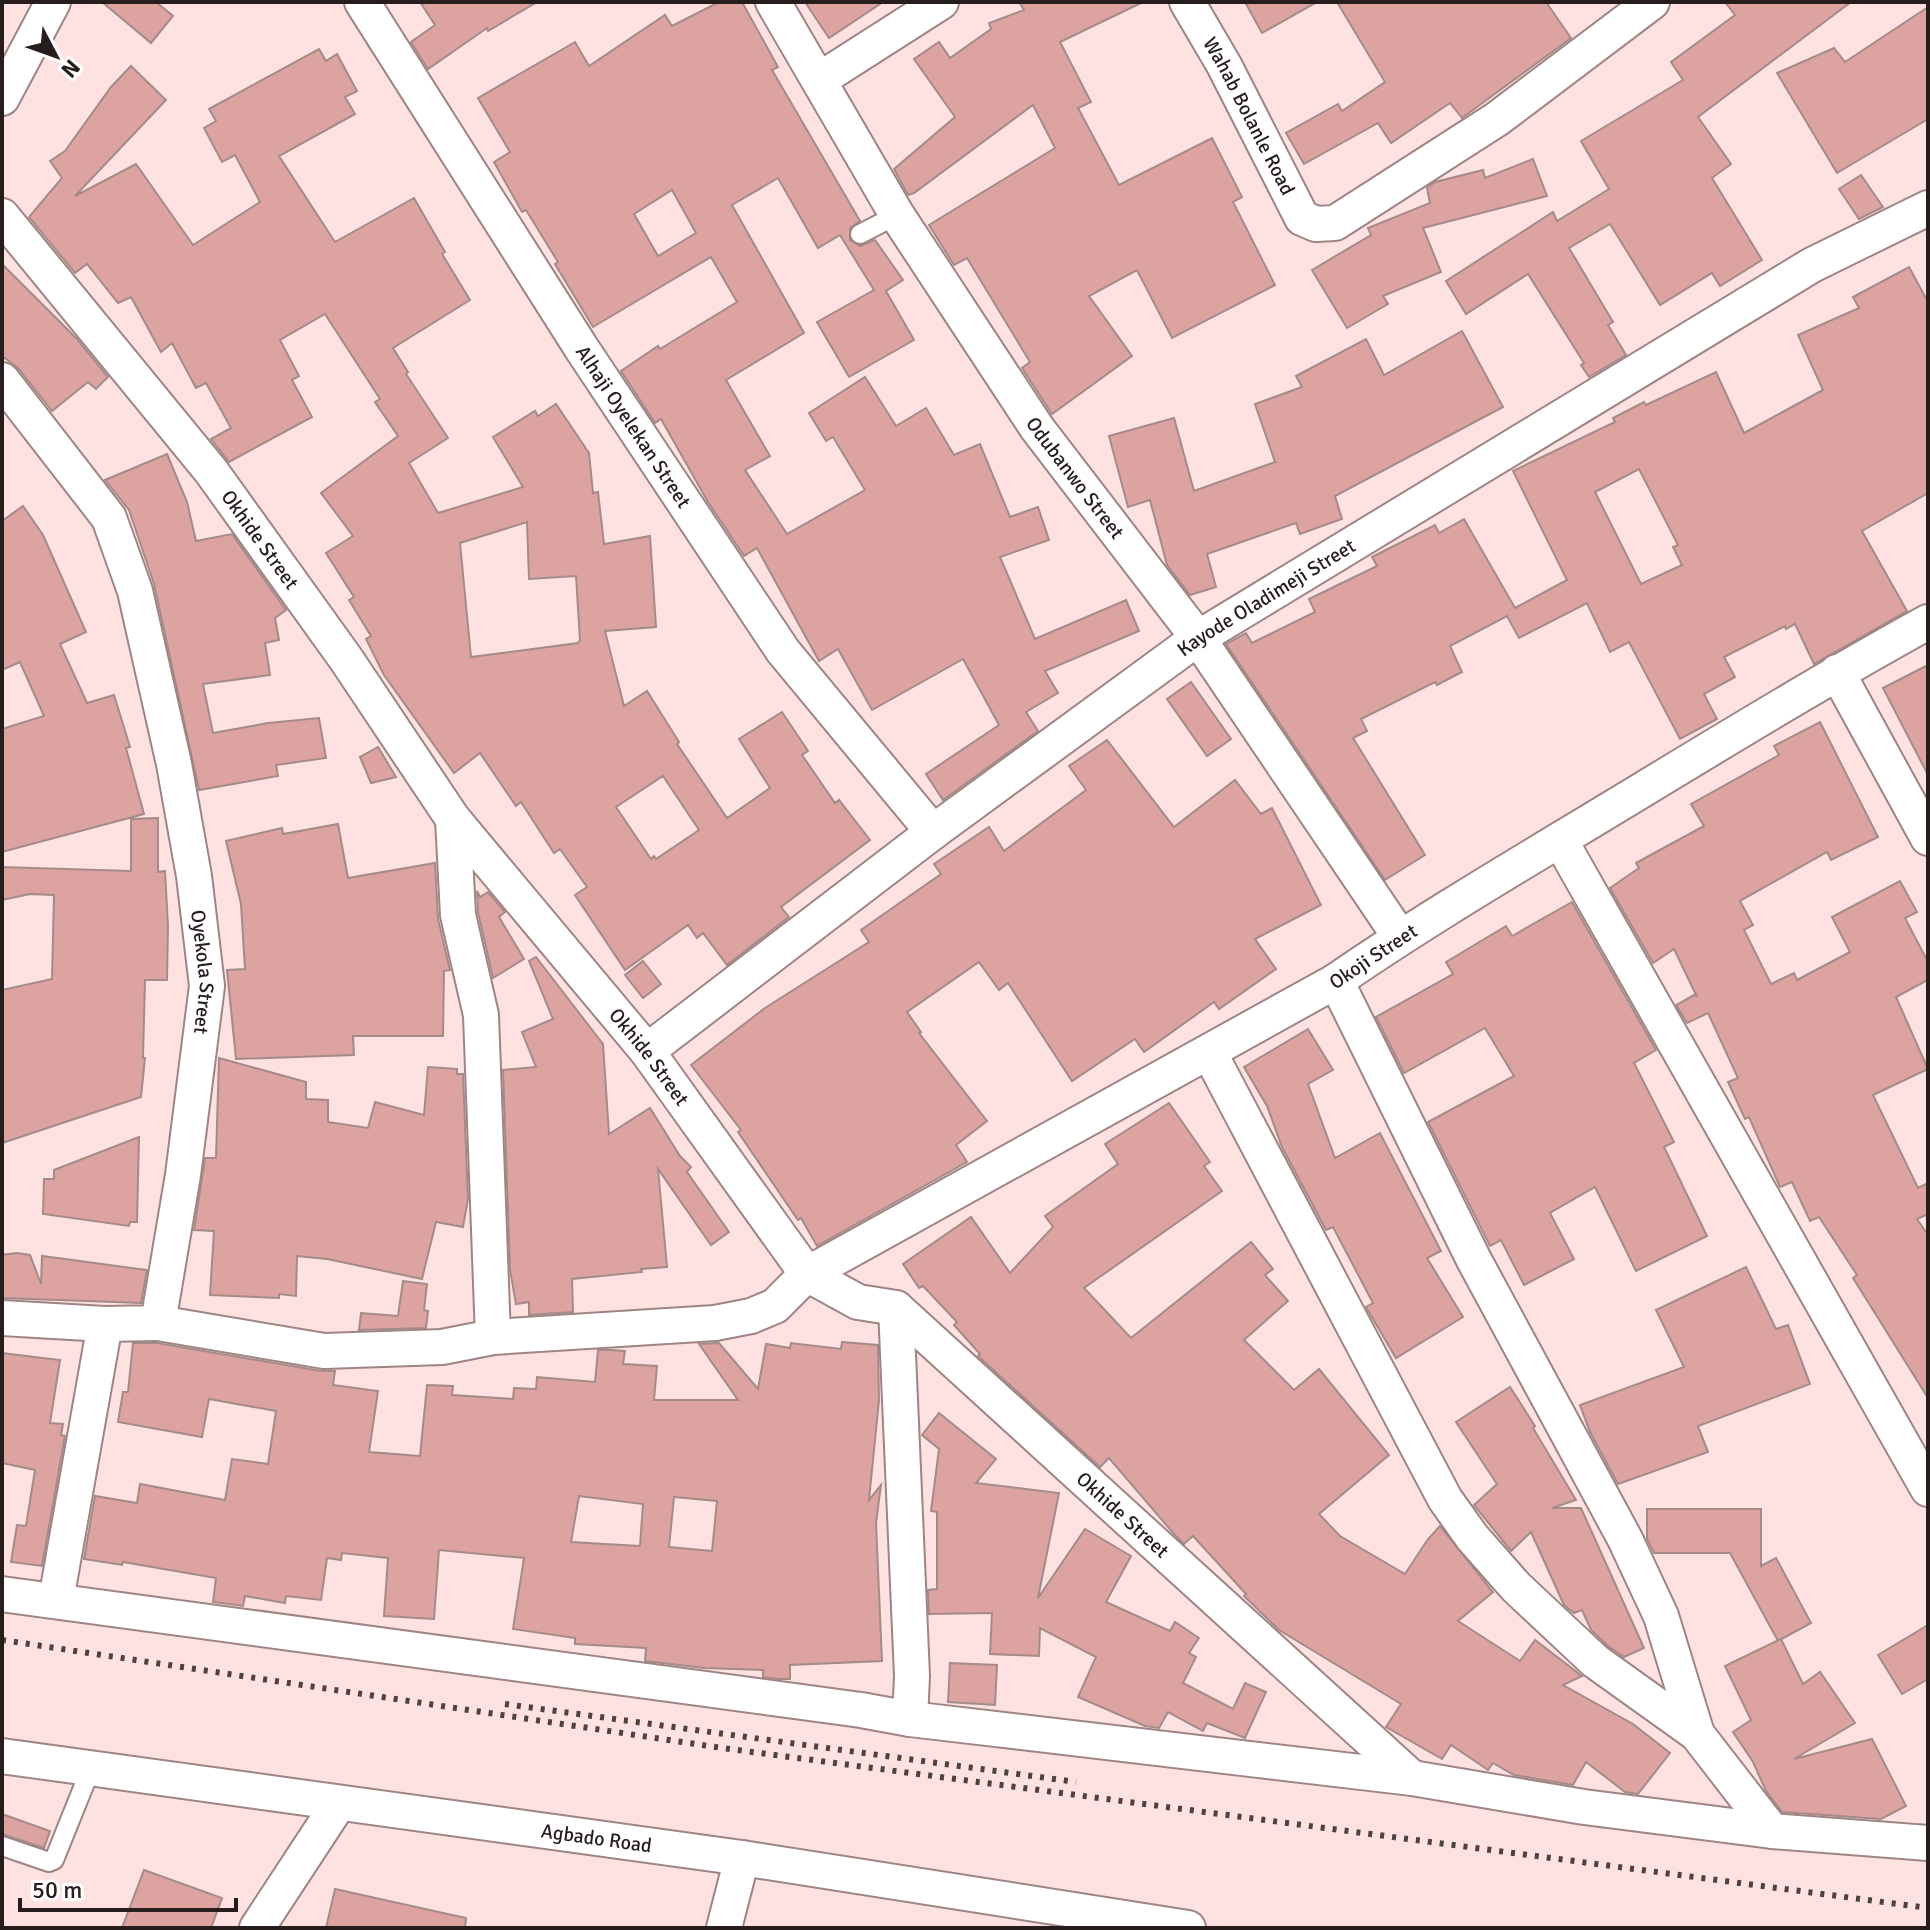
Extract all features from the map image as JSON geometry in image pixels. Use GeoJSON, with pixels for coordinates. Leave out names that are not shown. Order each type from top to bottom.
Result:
{"type":"FeatureCollection","features":[{"type":"Feature","properties":{"kind":"street"},"geometry":{"type":"LineString","coordinates":[[2,98],[53,2]]}},
{"type":"Feature","properties":{"kind":"street","name":"Alhaji Oyelekan Street"},"geometry":{"type":"LineString","coordinates":[[362,2],[582,349],[783,651],[933,832]]}},
{"type":"Feature","properties":{"kind":"street","name":"Odubanwo Street"},"geometry":{"type":"LineString","coordinates":[[773,2],[897,215],[1037,428],[1198,638],[1400,937]]}},
{"type":"Feature","properties":{"kind":"street"},"geometry":{"type":"LineString","coordinates":[[819,80],[941,2]]}},
{"type":"Feature","properties":{"kind":"street","name":"Wahab Bolanle Road"},"geometry":{"type":"LineString","coordinates":[[1187,2],[1224,65],[1302,218],[1316,224],[1335,223],[1484,127],[1636,6]]}},
{"type":"Feature","properties":{"kind":"street","name":"Kayode Oladimeji Street"},"geometry":{"type":"LineString","coordinates":[[647,1051],[933,832],[1198,638],[1812,265],[1928,208]]}},
{"type":"Feature","properties":{"kind":"street","name":"Okhide Street"},"geometry":{"type":"LineString","coordinates":[[2,216],[211,471],[346,659],[453,819],[647,1051],[807,1274],[858,1302],[896,1308],[1412,1778]]}},
{"type":"Feature","properties":{"kind":"street","name":"Oyekola Street"},"geometry":{"type":"LineString","coordinates":[[2,380],[109,518],[135,591],[174,764],[194,876],[207,986],[183,1175],[158,1323]]}},
{"type":"Feature","properties":{"kind":"street","name":"Okoji Street"},"geometry":{"type":"LineString","coordinates":[[158,1323],[324,1351],[442,1347],[493,1337],[715,1323],[751,1316],[775,1306],[807,1274],[1336,981],[1400,937],[1837,672],[1928,622]]}},
{"type":"Feature","properties":{"kind":"street"},"geometry":{"type":"LineString","coordinates":[[1837,672],[1928,838]]}},
{"type":"Feature","properties":{"kind":"street"},"geometry":{"type":"LineString","coordinates":[[453,819],[458,915],[481,1015],[493,1337]]}},
{"type":"Feature","properties":{"kind":"street"},"geometry":{"type":"LineString","coordinates":[[1560,840],[1928,1489]]}},
{"type":"Feature","properties":{"kind":"street"},"geometry":{"type":"LineString","coordinates":[[1336,981],[1474,1260],[1625,1539],[1661,1616],[1697,1734]]}},
{"type":"Feature","properties":{"kind":"street"},"geometry":{"type":"LineString","coordinates":[[1209,1052],[1445,1499],[1472,1537],[1516,1587],[1595,1661],[1697,1734],[1772,1831]]}},
{"type":"Feature","properties":{"kind":"street"},"geometry":{"type":"LineString","coordinates":[[896,1308],[912,1676],[910,1719]]}},
{"type":"Feature","properties":{"kind":"street"},"geometry":{"type":"LineString","coordinates":[[2,1318],[105,1324],[158,1323]]}},
{"type":"Feature","properties":{"kind":"street"},"geometry":{"type":"LineString","coordinates":[[56,1600],[105,1324]]}},
{"type":"Feature","properties":{"kind":"street"},"geometry":{"type":"LineString","coordinates":[[2,1594],[910,1719],[1412,1778],[1584,1807],[1772,1831],[1928,1843]]}},
{"type":"Feature","properties":{"kind":"street","name":"Agbado Road"},"geometry":{"type":"LineString","coordinates":[[2,1756],[742,1858],[1188,1928]]}},
{"type":"Feature","properties":{"kind":"street"},"geometry":{"type":"LineString","coordinates":[[257,1928],[339,1803]]}},
{"type":"Feature","properties":{"kind":"street"},"geometry":{"type":"LineString","coordinates":[[724,1928],[742,1858]]}},
{"type":"Feature","properties":{"kind":"lane"},"geometry":{"type":"LineString","coordinates":[[860,234],[897,215]]}},
{"type":"Feature","properties":{"kind":"lane"},"geometry":{"type":"LineString","coordinates":[[2,1846],[49,1862],[54,1860],[91,1768]]}},
{"type":"Feature","properties":{"kind":"building"},"geometry":{"type":"Polygon","coordinates":[[[102,2],[156,2],[173,16],[151,43],[102,2]]]}},
{"type":"Feature","properties":{"kind":"building"},"geometry":{"type":"Polygon","coordinates":[[[420,2],[537,2],[488,31],[487,28],[428,69],[411,42],[435,25],[420,2]]]}},
{"type":"Feature","properties":{"kind":"building"},"geometry":{"type":"Polygon","coordinates":[[[719,2],[742,2],[778,67],[772,70],[860,221],[850,228],[850,240],[860,246],[875,240],[903,280],[886,291],[914,340],[849,377],[817,322],[874,290],[840,235],[818,248],[778,178],[732,205],[804,333],[726,380],[770,456],[745,470],[787,534],[865,490],[833,437],[826,441],[809,413],[865,377],[896,426],[926,408],[954,455],[980,444],[1010,517],[1038,507],[1049,540],[1000,557],[1035,639],[1126,600],[1139,631],[1045,671],[1058,693],[1026,712],[1038,731],[943,800],[926,774],[999,725],[963,659],[872,710],[838,649],[819,661],[757,548],[744,556],[708,502],[661,419],[655,423],[621,371],[658,346],[660,349],[737,302],[711,257],[593,327],[555,264],[558,262],[526,210],[522,212],[494,162],[510,152],[478,98],[575,42],[589,66],[665,15],[672,26],[719,2]],[[672,190],[634,214],[658,256],[696,233],[672,190]]]}},
{"type":"Feature","properties":{"kind":"building"},"geometry":{"type":"Polygon","coordinates":[[[805,2],[883,2],[829,38],[805,2]]]}},
{"type":"Feature","properties":{"kind":"building"},"geometry":{"type":"Polygon","coordinates":[[[1019,2],[1143,2],[1060,42],[1091,102],[1078,108],[1119,185],[1212,138],[1242,197],[1233,202],[1275,285],[1172,338],[1137,270],[1089,296],[1132,356],[1052,414],[1022,368],[1030,362],[967,258],[954,265],[929,225],[1055,148],[1033,105],[914,193],[908,195],[894,169],[955,117],[914,59],[939,42],[950,58],[991,29],[989,23],[1024,10],[1019,2]]]}},
{"type":"Feature","properties":{"kind":"building"},"geometry":{"type":"Polygon","coordinates":[[[1245,2],[1317,2],[1262,33],[1245,2]]]}},
{"type":"Feature","properties":{"kind":"building"},"geometry":{"type":"Polygon","coordinates":[[[1337,2],[1546,2],[1571,38],[1462,118],[1450,103],[1391,143],[1378,123],[1304,164],[1286,133],[1338,104],[1342,111],[1385,82],[1337,2]]]}},
{"type":"Feature","properties":{"kind":"building"},"geometry":{"type":"Polygon","coordinates":[[[1725,2],[1851,2],[1698,117],[1731,164],[1712,178],[1762,260],[1720,286],[1712,273],[1660,305],[1610,224],[1569,248],[1613,322],[1608,325],[1626,355],[1589,377],[1581,365],[1584,363],[1528,274],[1466,314],[1446,281],[1553,212],[1557,221],[1609,189],[1581,141],[1683,80],[1671,62],[1735,15],[1725,2]]]}},
{"type":"Feature","properties":{"kind":"building"},"geometry":{"type":"Polygon","coordinates":[[[1928,7],[1928,119],[1837,173],[1777,73],[1834,48],[1845,62],[1928,7]]]}},
{"type":"Feature","properties":{"kind":"building"},"geometry":{"type":"Polygon","coordinates":[[[319,49],[326,61],[337,54],[357,91],[345,97],[355,114],[279,156],[335,242],[414,198],[445,252],[442,254],[470,300],[393,348],[408,372],[406,374],[448,438],[409,463],[438,513],[523,487],[493,437],[535,411],[538,416],[556,404],[589,453],[593,493],[598,492],[604,544],[650,536],[656,627],[605,631],[624,706],[647,691],[679,742],[677,744],[727,818],[770,788],[739,739],[782,712],[808,751],[802,755],[835,803],[839,800],[870,840],[781,907],[789,917],[727,965],[703,933],[697,938],[688,925],[625,970],[575,895],[587,887],[560,849],[554,853],[521,802],[516,806],[480,753],[454,773],[384,675],[366,639],[371,636],[349,600],[354,597],[326,553],[353,536],[321,493],[398,436],[375,402],[380,399],[325,314],[280,340],[299,376],[292,380],[312,417],[229,462],[211,439],[231,428],[206,383],[196,388],[172,343],[161,352],[131,297],[118,303],[87,264],[75,273],[29,217],[62,178],[50,161],[65,151],[111,87],[131,66],[166,100],[75,196],[136,164],[193,245],[260,202],[235,155],[222,162],[204,128],[216,121],[209,109],[319,49]],[[527,522],[460,543],[471,657],[578,643],[580,640],[576,576],[529,579],[527,522]],[[663,776],[616,807],[651,859],[654,856],[656,859],[699,830],[663,776]]]}},
{"type":"Feature","properties":{"kind":"building"},"geometry":{"type":"Polygon","coordinates":[[[1533,159],[1547,196],[1423,228],[1441,272],[1383,296],[1388,304],[1347,328],[1312,270],[1371,235],[1368,228],[1430,203],[1427,188],[1435,182],[1483,170],[1485,178],[1533,159]]]}},
{"type":"Feature","properties":{"kind":"building"},"geometry":{"type":"Polygon","coordinates":[[[1861,175],[1883,207],[1859,219],[1839,189],[1861,175]]]}},
{"type":"Feature","properties":{"kind":"building"},"geometry":{"type":"Polygon","coordinates":[[[2,264],[77,339],[108,377],[96,389],[88,382],[52,411],[18,368],[2,356],[2,264]]]}},
{"type":"Feature","properties":{"kind":"building"},"geometry":{"type":"Polygon","coordinates":[[[1909,267],[1928,302],[1928,493],[1862,531],[1907,611],[1814,664],[1795,624],[1786,629],[1785,626],[1724,657],[1735,677],[1704,694],[1717,719],[1680,739],[1629,642],[1610,652],[1587,603],[1519,638],[1507,616],[1450,646],[1462,672],[1361,719],[1367,731],[1353,738],[1425,855],[1385,880],[1226,644],[1246,633],[1252,643],[1315,612],[1309,599],[1377,566],[1372,557],[1435,525],[1439,533],[1464,519],[1515,608],[1567,580],[1513,471],[1615,422],[1613,418],[1644,402],[1646,405],[1716,372],[1744,433],[1823,390],[1798,335],[1859,308],[1853,297],[1909,267]],[[1639,469],[1595,492],[1641,584],[1682,565],[1673,547],[1678,545],[1639,469]]]}},
{"type":"Feature","properties":{"kind":"building"},"geometry":{"type":"Polygon","coordinates":[[[1462,331],[1503,407],[1335,496],[1342,519],[1300,534],[1296,523],[1207,554],[1216,587],[1190,595],[1167,565],[1150,500],[1128,507],[1109,436],[1174,418],[1194,491],[1275,462],[1255,404],[1302,387],[1296,376],[1366,339],[1384,375],[1462,331]]]}},
{"type":"Feature","properties":{"kind":"building"},"geometry":{"type":"Polygon","coordinates":[[[167,454],[187,502],[196,541],[232,534],[286,610],[275,618],[279,640],[265,643],[270,675],[203,684],[213,733],[319,718],[326,758],[276,765],[278,776],[199,790],[154,584],[129,510],[105,480],[167,454]]]}},
{"type":"Feature","properties":{"kind":"building"},"geometry":{"type":"Polygon","coordinates":[[[23,506],[43,535],[86,632],[60,644],[87,703],[114,695],[130,747],[126,748],[144,814],[2,852],[2,729],[44,716],[20,662],[2,670],[2,521],[23,506]]]}},
{"type":"Feature","properties":{"kind":"building"},"geometry":{"type":"Polygon","coordinates":[[[1928,665],[1928,775],[1883,688],[1928,665]]]}},
{"type":"Feature","properties":{"kind":"building"},"geometry":{"type":"Polygon","coordinates":[[[1191,682],[1231,739],[1207,756],[1167,699],[1191,682]]]}},
{"type":"Feature","properties":{"kind":"building"},"geometry":{"type":"Polygon","coordinates":[[[1820,722],[1878,837],[1831,860],[1827,852],[1740,901],[1753,925],[1744,930],[1771,984],[1794,973],[1797,980],[1850,952],[1832,917],[1900,881],[1917,912],[1905,918],[1928,962],[1928,980],[1896,997],[1928,1069],[1873,1095],[1918,1188],[1928,1183],[1928,1214],[1917,1219],[1928,1235],[1928,1398],[1853,1278],[1857,1275],[1819,1217],[1810,1221],[1792,1182],[1780,1187],[1749,1117],[1745,1119],[1728,1082],[1738,1078],[1708,1013],[1687,1023],[1676,1005],[1696,994],[1674,949],[1653,963],[1610,888],[1639,868],[1636,863],[1704,826],[1691,804],[1779,755],[1774,746],[1820,722]]]}},
{"type":"Feature","properties":{"kind":"building"},"geometry":{"type":"Polygon","coordinates":[[[1107,740],[1174,827],[1235,780],[1261,814],[1272,808],[1321,905],[1255,939],[1276,969],[1219,1009],[1214,1002],[1144,1052],[1135,1039],[1072,1081],[1008,983],[999,990],[979,962],[907,1012],[919,1033],[987,1121],[956,1145],[967,1162],[817,1246],[801,1218],[798,1220],[738,1132],[741,1130],[691,1065],[765,1008],[869,942],[861,930],[941,874],[934,864],[989,827],[1004,851],[1086,790],[1069,766],[1107,740]]]}},
{"type":"Feature","properties":{"kind":"building"},"geometry":{"type":"Polygon","coordinates":[[[378,747],[396,777],[371,783],[360,757],[378,747]]]}},
{"type":"Feature","properties":{"kind":"building"},"geometry":{"type":"Polygon","coordinates":[[[158,818],[158,872],[165,871],[167,980],[145,980],[145,1058],[141,1097],[2,1143],[2,990],[52,979],[54,895],[30,894],[2,900],[2,867],[131,871],[131,819],[158,818]]]}},
{"type":"Feature","properties":{"kind":"building"},"geometry":{"type":"Polygon","coordinates":[[[338,824],[348,878],[435,863],[438,919],[450,970],[444,971],[443,1036],[353,1036],[354,1055],[236,1059],[227,970],[245,969],[241,904],[226,841],[282,828],[283,834],[338,824]]]}},
{"type":"Feature","properties":{"kind":"building"},"geometry":{"type":"Polygon","coordinates":[[[477,891],[480,897],[488,892],[505,912],[499,917],[524,959],[493,978],[478,912],[477,891]]]}},
{"type":"Feature","properties":{"kind":"building"},"geometry":{"type":"Polygon","coordinates":[[[1572,902],[1656,1050],[1634,1063],[1674,1142],[1664,1147],[1707,1236],[1636,1271],[1595,1187],[1550,1213],[1574,1259],[1524,1285],[1501,1240],[1490,1246],[1428,1122],[1514,1076],[1485,1028],[1404,1073],[1376,1017],[1453,974],[1446,962],[1506,926],[1512,936],[1572,902]]]}},
{"type":"Feature","properties":{"kind":"building"},"geometry":{"type":"Polygon","coordinates":[[[536,957],[603,1044],[609,1134],[650,1108],[680,1156],[691,1167],[687,1172],[729,1232],[711,1245],[658,1169],[667,1267],[572,1279],[573,1312],[529,1315],[529,1302],[516,1304],[510,1270],[503,1070],[536,1067],[522,1032],[553,1019],[529,961],[536,957]]]}},
{"type":"Feature","properties":{"kind":"building"},"geometry":{"type":"Polygon","coordinates":[[[643,961],[661,984],[643,998],[625,975],[643,961]]]}},
{"type":"Feature","properties":{"kind":"building"},"geometry":{"type":"Polygon","coordinates":[[[1308,1029],[1333,1070],[1308,1084],[1335,1158],[1380,1133],[1441,1251],[1427,1258],[1463,1317],[1396,1358],[1366,1307],[1373,1303],[1333,1227],[1326,1230],[1282,1147],[1267,1106],[1244,1067],[1308,1029]]]}},
{"type":"Feature","properties":{"kind":"building"},"geometry":{"type":"Polygon","coordinates":[[[219,1058],[306,1082],[306,1099],[328,1100],[328,1122],[368,1128],[375,1102],[424,1115],[428,1067],[457,1069],[457,1074],[463,1074],[468,1199],[463,1227],[436,1222],[422,1279],[327,1259],[297,1256],[296,1296],[210,1295],[214,1231],[194,1230],[205,1158],[216,1158],[219,1058]]]}},
{"type":"Feature","properties":{"kind":"building"},"geometry":{"type":"Polygon","coordinates":[[[1169,1103],[1210,1162],[1204,1166],[1222,1191],[1084,1288],[1131,1338],[1251,1242],[1273,1269],[1265,1275],[1288,1301],[1244,1340],[1294,1390],[1319,1369],[1389,1455],[1319,1514],[1340,1536],[1405,1574],[1440,1526],[1493,1592],[1458,1621],[1520,1661],[1535,1640],[1582,1676],[1563,1685],[1633,1724],[1670,1753],[1638,1794],[1625,1792],[1586,1762],[1573,1785],[1514,1775],[1493,1763],[1488,1770],[1451,1745],[1442,1759],[1386,1727],[1401,1704],[1279,1630],[1244,1596],[1246,1594],[1193,1536],[1184,1544],[1174,1534],[1109,1458],[1100,1467],[978,1356],[980,1354],[954,1325],[957,1322],[923,1286],[919,1288],[903,1264],[971,1217],[1010,1273],[1053,1227],[1045,1216],[1118,1164],[1105,1144],[1169,1103]]]}},
{"type":"Feature","properties":{"kind":"building"},"geometry":{"type":"Polygon","coordinates":[[[139,1137],[137,1222],[130,1222],[129,1226],[43,1214],[44,1179],[54,1179],[54,1170],[139,1137]]]}},
{"type":"Feature","properties":{"kind":"building"},"geometry":{"type":"Polygon","coordinates":[[[2,1255],[30,1255],[41,1284],[42,1256],[147,1270],[141,1303],[2,1298],[2,1255]]]}},
{"type":"Feature","properties":{"kind":"building"},"geometry":{"type":"Polygon","coordinates":[[[1746,1267],[1776,1329],[1788,1325],[1810,1384],[1698,1426],[1708,1452],[1618,1484],[1590,1432],[1580,1405],[1684,1367],[1656,1310],[1746,1267]]]}},
{"type":"Feature","properties":{"kind":"building"},"geometry":{"type":"Polygon","coordinates":[[[403,1281],[427,1284],[424,1310],[428,1311],[426,1328],[359,1330],[361,1313],[398,1316],[403,1281]]]}},
{"type":"Feature","properties":{"kind":"building"},"geometry":{"type":"Polygon","coordinates":[[[842,1342],[878,1345],[879,1400],[869,1500],[881,1485],[876,1523],[882,1661],[790,1665],[790,1679],[778,1679],[763,1677],[763,1670],[704,1668],[645,1661],[646,1648],[575,1644],[575,1638],[513,1629],[524,1558],[439,1550],[434,1619],[384,1616],[388,1558],[342,1553],[341,1560],[327,1558],[321,1600],[286,1596],[285,1603],[245,1596],[243,1606],[213,1602],[216,1578],[123,1562],[122,1565],[84,1559],[95,1496],[137,1503],[140,1484],[225,1500],[232,1459],[268,1464],[276,1411],[209,1399],[202,1437],[118,1422],[123,1392],[128,1392],[133,1343],[157,1343],[335,1371],[333,1385],[378,1391],[369,1452],[420,1456],[427,1385],[453,1386],[452,1395],[513,1399],[514,1388],[536,1389],[537,1377],[595,1382],[598,1350],[611,1350],[625,1351],[623,1364],[657,1366],[654,1400],[738,1400],[699,1344],[719,1343],[758,1389],[766,1344],[790,1348],[791,1343],[841,1349],[842,1342]],[[579,1496],[571,1542],[640,1546],[643,1504],[579,1496]],[[674,1497],[669,1547],[712,1551],[717,1501],[674,1497]]]}},
{"type":"Feature","properties":{"kind":"building"},"geometry":{"type":"Polygon","coordinates":[[[2,1353],[60,1360],[50,1423],[63,1424],[61,1435],[65,1436],[42,1566],[11,1562],[17,1525],[26,1526],[35,1470],[2,1463],[2,1353]]]}},
{"type":"Feature","properties":{"kind":"building"},"geometry":{"type":"Polygon","coordinates":[[[1510,1387],[1576,1500],[1552,1508],[1581,1508],[1644,1648],[1624,1657],[1608,1646],[1591,1630],[1582,1610],[1574,1613],[1564,1605],[1531,1532],[1511,1551],[1474,1505],[1497,1484],[1456,1422],[1510,1387]]]}},
{"type":"Feature","properties":{"kind":"building"},"geometry":{"type":"Polygon","coordinates":[[[939,1413],[996,1459],[976,1483],[1059,1493],[1038,1598],[1085,1529],[1131,1556],[1106,1602],[1170,1631],[1175,1622],[1199,1638],[1189,1653],[1196,1657],[1183,1683],[1233,1709],[1245,1683],[1266,1692],[1245,1738],[1207,1723],[1203,1731],[1168,1712],[1159,1728],[1145,1726],[1078,1697],[1096,1657],[1040,1628],[1039,1656],[990,1654],[992,1613],[929,1614],[928,1590],[937,1589],[937,1512],[931,1511],[939,1449],[922,1435],[939,1413]]]}},
{"type":"Feature","properties":{"kind":"building"},"geometry":{"type":"Polygon","coordinates":[[[1647,1509],[1761,1509],[1761,1566],[1776,1558],[1811,1623],[1778,1641],[1730,1553],[1654,1553],[1647,1539],[1647,1509]]]}},
{"type":"Feature","properties":{"kind":"building"},"geometry":{"type":"Polygon","coordinates":[[[1928,1625],[1928,1679],[1902,1694],[1878,1655],[1928,1625]]]}},
{"type":"Feature","properties":{"kind":"building"},"geometry":{"type":"Polygon","coordinates":[[[1781,1639],[1803,1684],[1820,1672],[1855,1723],[1794,1759],[1872,1739],[1906,1806],[1881,1819],[1782,1812],[1766,1791],[1753,1762],[1733,1732],[1751,1720],[1725,1666],[1781,1639]]]}},
{"type":"Feature","properties":{"kind":"building"},"geometry":{"type":"Polygon","coordinates":[[[950,1663],[997,1665],[995,1705],[948,1702],[950,1663]]]}},
{"type":"Feature","properties":{"kind":"building"},"geometry":{"type":"Polygon","coordinates":[[[2,1814],[50,1831],[44,1848],[2,1834],[2,1814]]]}},
{"type":"Feature","properties":{"kind":"building"},"geometry":{"type":"Polygon","coordinates":[[[144,1870],[222,1898],[211,1928],[122,1928],[144,1870]]]}},
{"type":"Feature","properties":{"kind":"building"},"geometry":{"type":"Polygon","coordinates":[[[335,1889],[466,1918],[465,1928],[326,1928],[335,1889]]]}},
{"type":"Feature","properties":{"kind":"railway"},"geometry":{"type":"LineString","coordinates":[[2,1640],[722,1748],[1928,1908]]}},
{"type":"Feature","properties":{"kind":"railway"},"geometry":{"type":"LineString","coordinates":[[505,1704],[1076,1782]]}}]}
